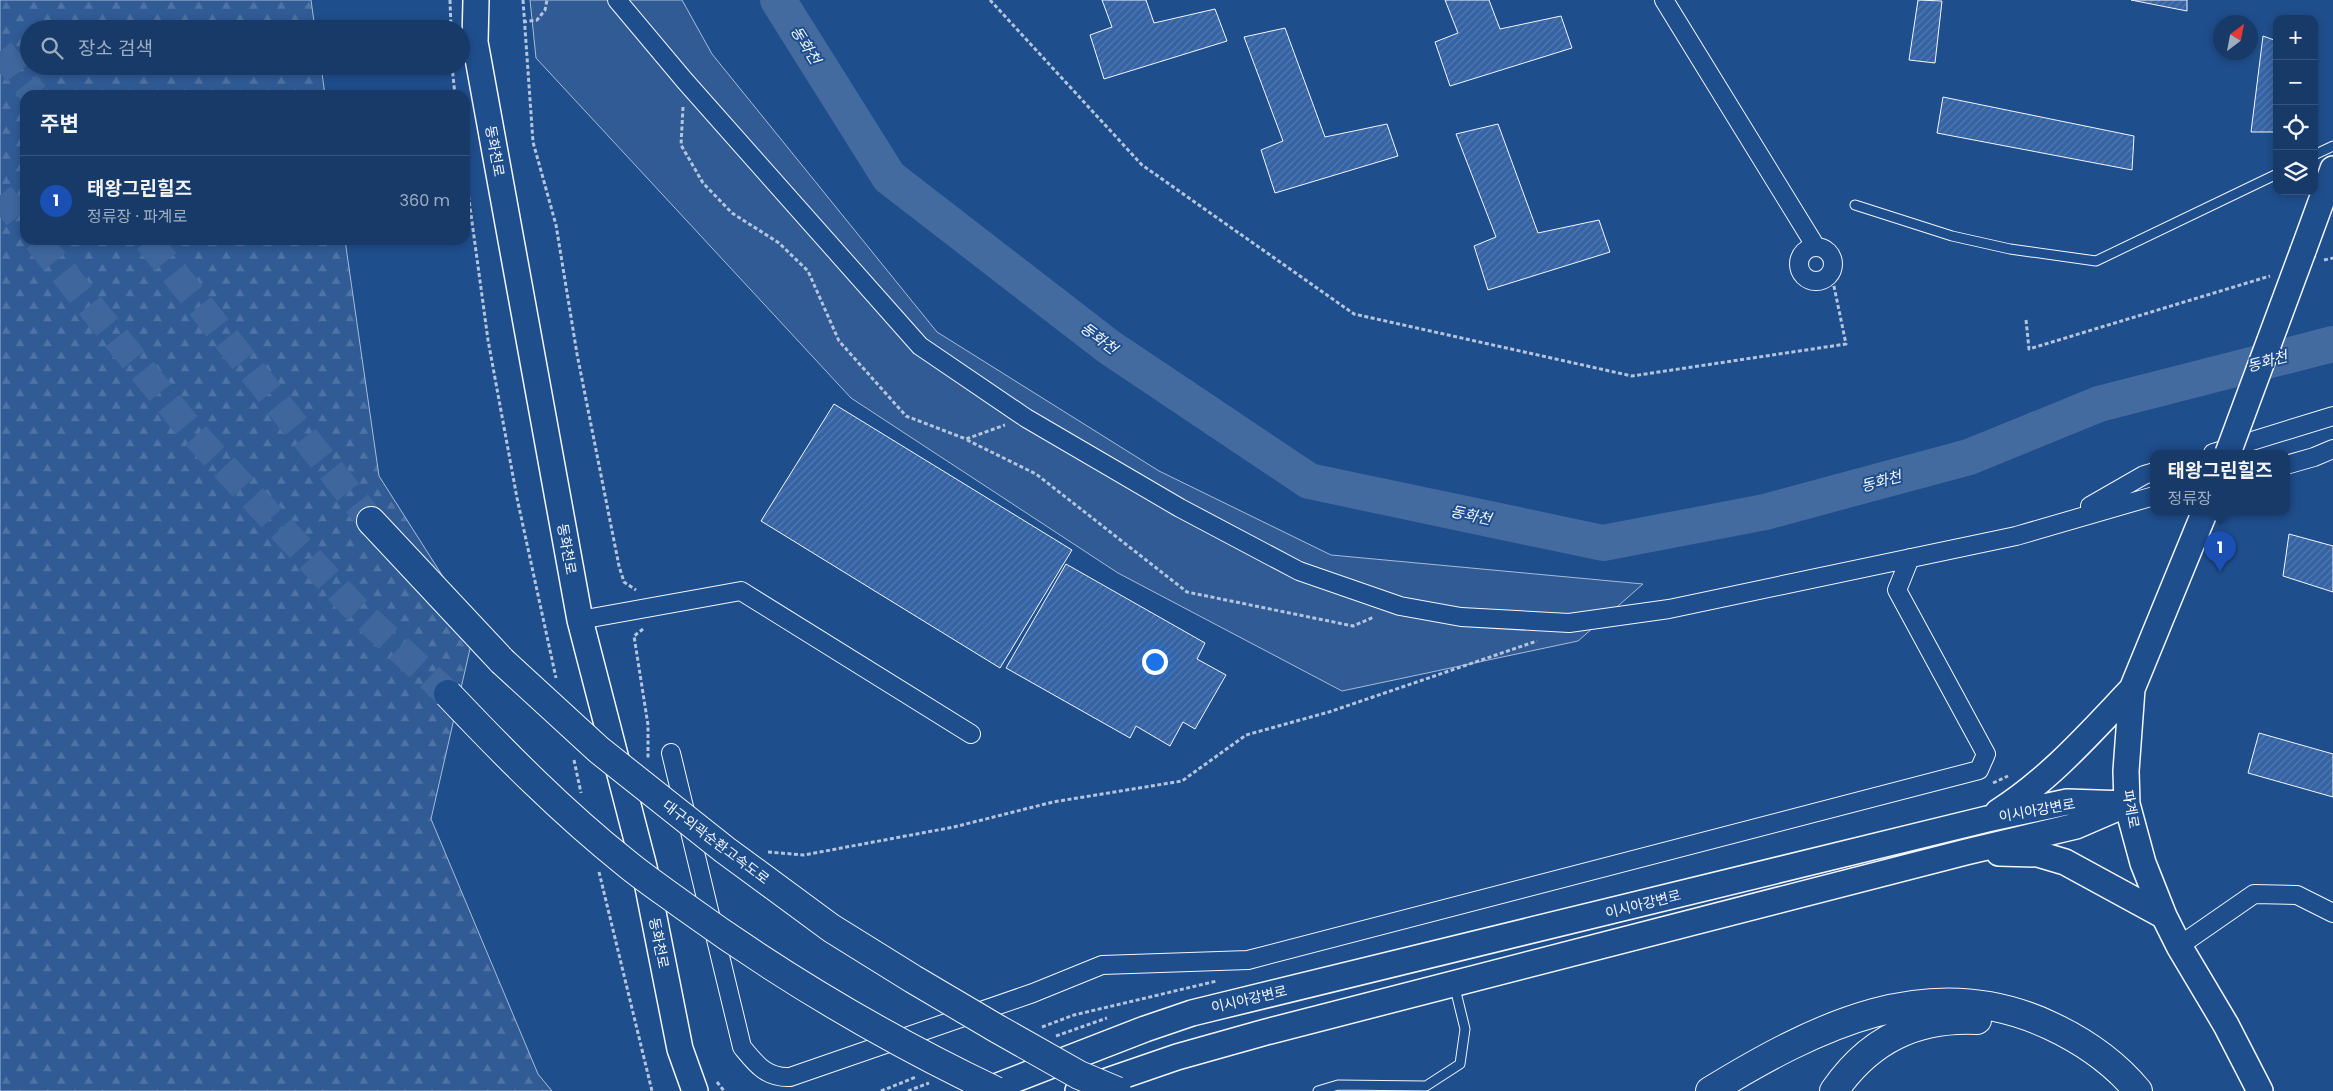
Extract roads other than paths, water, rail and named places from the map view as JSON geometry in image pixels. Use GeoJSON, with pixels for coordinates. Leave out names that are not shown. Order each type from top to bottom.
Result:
{"type":"FeatureCollection","features":[{"type":"Feature","properties":{"kind":"highway","name":"대구외곽순환고속도로"},"geometry":{"type":"LineString","coordinates":[[371,520],[502,661],[599,750],[725,850],[831,928],[913,979],[1079,1075],[1117,1091]]}},
{"type":"Feature","properties":{"kind":"highway"},"geometry":{"type":"LineString","coordinates":[[448,694],[495,744],[572,817],[627,864],[733,941],[842,1010],[938,1063],[996,1091]]}},
{"type":"Feature","properties":{"kind":"highway"},"geometry":{"type":"LineString","coordinates":[[1710,1091],[1736,1075],[1852,1019],[1890,1008],[1932,1002],[1973,1003],[2036,1018],[2074,1037],[2104,1057],[2126,1076],[2138,1091]]}},
{"type":"Feature","properties":{"kind":"highway"},"geometry":{"type":"LineString","coordinates":[[1834,1091],[1845,1076],[1881,1043],[1906,1030],[1928,1023],[1954,1019],[1982,1020],[2011,1025],[2044,1038],[2071,1053],[2118,1091]]}},
{"type":"Feature","properties":{"kind":"main road","name":"동화천로"},"geometry":{"type":"LineString","coordinates":[[476,0],[475,42],[580,620],[644,867],[680,1049],[705,1085]]}},
{"type":"Feature","properties":{"kind":"main road"},"geometry":{"type":"LineString","coordinates":[[2229,450],[2313,256],[2333,169]]}},
{"type":"Feature","properties":{"kind":"main road","name":"파계로"},"geometry":{"type":"LineString","coordinates":[[2203,515],[2132,689],[2126,771],[2127,804],[2143,863],[2164,916],[2179,946],[2226,1025],[2260,1091]]}},
{"type":"Feature","properties":{"kind":"main road"},"geometry":{"type":"LineString","coordinates":[[1987,819],[2022,797],[2065,759],[2132,689]]}},
{"type":"Feature","properties":{"kind":"main road","name":"이시아강변로"},"geometry":{"type":"LineString","coordinates":[[985,1091],[1145,1029],[1192,1013],[1987,819],[2067,802],[2127,804]]}},
{"type":"Feature","properties":{"kind":"main road","name":"이시아강변로"},"geometry":{"type":"LineString","coordinates":[[1078,1091],[1177,1057],[1248,1037],[1966,852],[2076,826],[2127,804]]}},
{"type":"Feature","properties":{"kind":"main road"},"geometry":{"type":"LineString","coordinates":[[1966,852],[2038,854],[2065,862],[2164,916]]}},
{"type":"Feature","properties":{"kind":"street"},"geometry":{"type":"LineString","coordinates":[[617,0],[685,81],[920,346],[1026,418],[1180,508],[1299,571],[1400,606],[1461,616],[1569,623],[1669,609],[2016,536],[2150,497]]}},
{"type":"Feature","properties":{"kind":"street"},"geometry":{"type":"LineString","coordinates":[[1664,0],[1816,247],[1821,248],[1830,256],[1832,261],[1831,272],[1827,277],[1817,281],[1803,274],[1799,264],[1806,251],[1816,247]]}},
{"type":"Feature","properties":{"kind":"street"},"geometry":{"type":"LineString","coordinates":[[2223,450],[2333,416]]}},
{"type":"Feature","properties":{"kind":"street"},"geometry":{"type":"LineString","coordinates":[[2290,464],[2333,449]]}},
{"type":"Feature","properties":{"kind":"street"},"geometry":{"type":"LineString","coordinates":[[2062,522],[2150,473]]}},
{"type":"Feature","properties":{"kind":"street"},"geometry":{"type":"LineString","coordinates":[[671,753],[742,1047],[758,1067],[778,1078],[790,1077],[1033,993],[1102,965],[1248,960],[1979,770],[1986,754],[1897,590],[1910,558]]}},
{"type":"Feature","properties":{"kind":"street"},"geometry":{"type":"LineString","coordinates":[[580,620],[741,592],[971,734]]}},
{"type":"Feature","properties":{"kind":"street"},"geometry":{"type":"LineString","coordinates":[[2179,946],[2254,894],[2297,895],[2333,913]]}},
{"type":"Feature","properties":{"kind":"lane"},"geometry":{"type":"LineString","coordinates":[[2318,153],[2333,146]]}},
{"type":"Feature","properties":{"kind":"lane"},"geometry":{"type":"LineString","coordinates":[[1855,205],[1952,236],[2010,249],[2096,261],[2273,176]]}},
{"type":"Feature","properties":{"kind":"lane"},"geometry":{"type":"LineString","coordinates":[[1318,1091],[1338,1086],[1426,1086],[1460,1064],[1465,1029],[1454,984]]}},
{"type":"Feature","properties":{"kind":"waterway","name":"동화천"},"geometry":{"type":"LineString","coordinates":[[778,0],[889,177],[1109,347],[1309,481],[1603,543],[1765,512],[1969,457],[2099,404],[2333,344]]}},
{"type":"Feature","properties":{"kind":"tunnel"},"geometry":{"type":"LineString","coordinates":[[0,51],[31,90]]}},
{"type":"Feature","properties":{"kind":"tunnel"},"geometry":{"type":"LineString","coordinates":[[0,195],[20,220]]}},
{"type":"Feature","properties":{"kind":"tunnel"},"geometry":{"type":"LineString","coordinates":[[41,245],[193,433],[354,607],[448,694]]}},
{"type":"Feature","properties":{"kind":"tunnel"},"geometry":{"type":"LineString","coordinates":[[152,245],[371,521]]}},
{"type":"Feature","properties":{"kind":"place","name":"태왕그린힐즈"},"geometry":{"type":"Point","coordinates":[2220,572]}}]}
